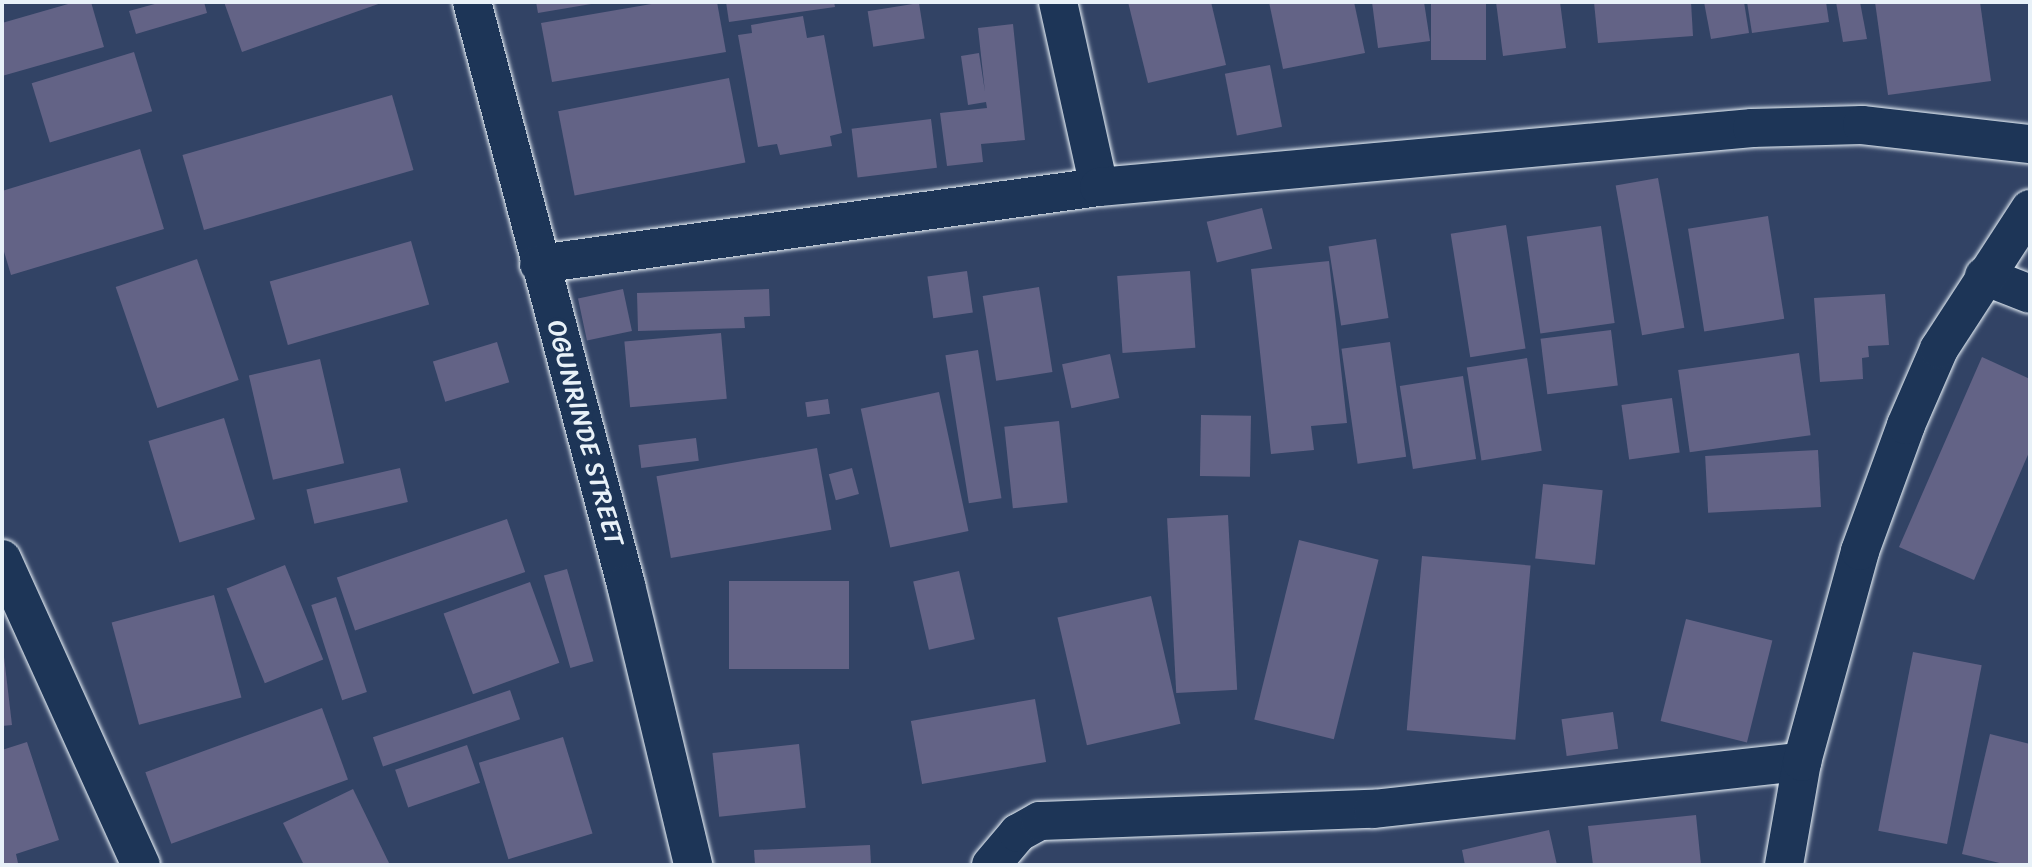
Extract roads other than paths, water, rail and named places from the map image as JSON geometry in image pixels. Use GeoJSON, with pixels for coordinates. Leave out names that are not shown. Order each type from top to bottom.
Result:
{"type":"FeatureCollection","features":[{"type":"Feature","properties":{"kind":"street","name":"OGUNRINDE STREET"},"geometry":{"type":"LineString","coordinates":[[472,2],[539,264],[626,584],[693,865]]}},
{"type":"Feature","properties":{"kind":"street"},"geometry":{"type":"LineString","coordinates":[[1058,2],[1098,187]]}},
{"type":"Feature","properties":{"kind":"street"},"geometry":{"type":"LineString","coordinates":[[539,264],[1098,187],[1752,128],[1862,125],[2030,144]]}},
{"type":"Feature","properties":{"kind":"street"},"geometry":{"type":"LineString","coordinates":[[1784,865],[1802,762],[1860,551],[1906,425],[1939,349],[2030,209]]}},
{"type":"Feature","properties":{"kind":"street"},"geometry":{"type":"LineString","coordinates":[[1984,276],[2030,294]]}},
{"type":"Feature","properties":{"kind":"street"},"geometry":{"type":"LineString","coordinates":[[2,559],[141,865]]}},
{"type":"Feature","properties":{"kind":"street"},"geometry":{"type":"LineString","coordinates":[[991,865],[1018,833],[1041,821],[1373,809],[1802,762]]}}]}
